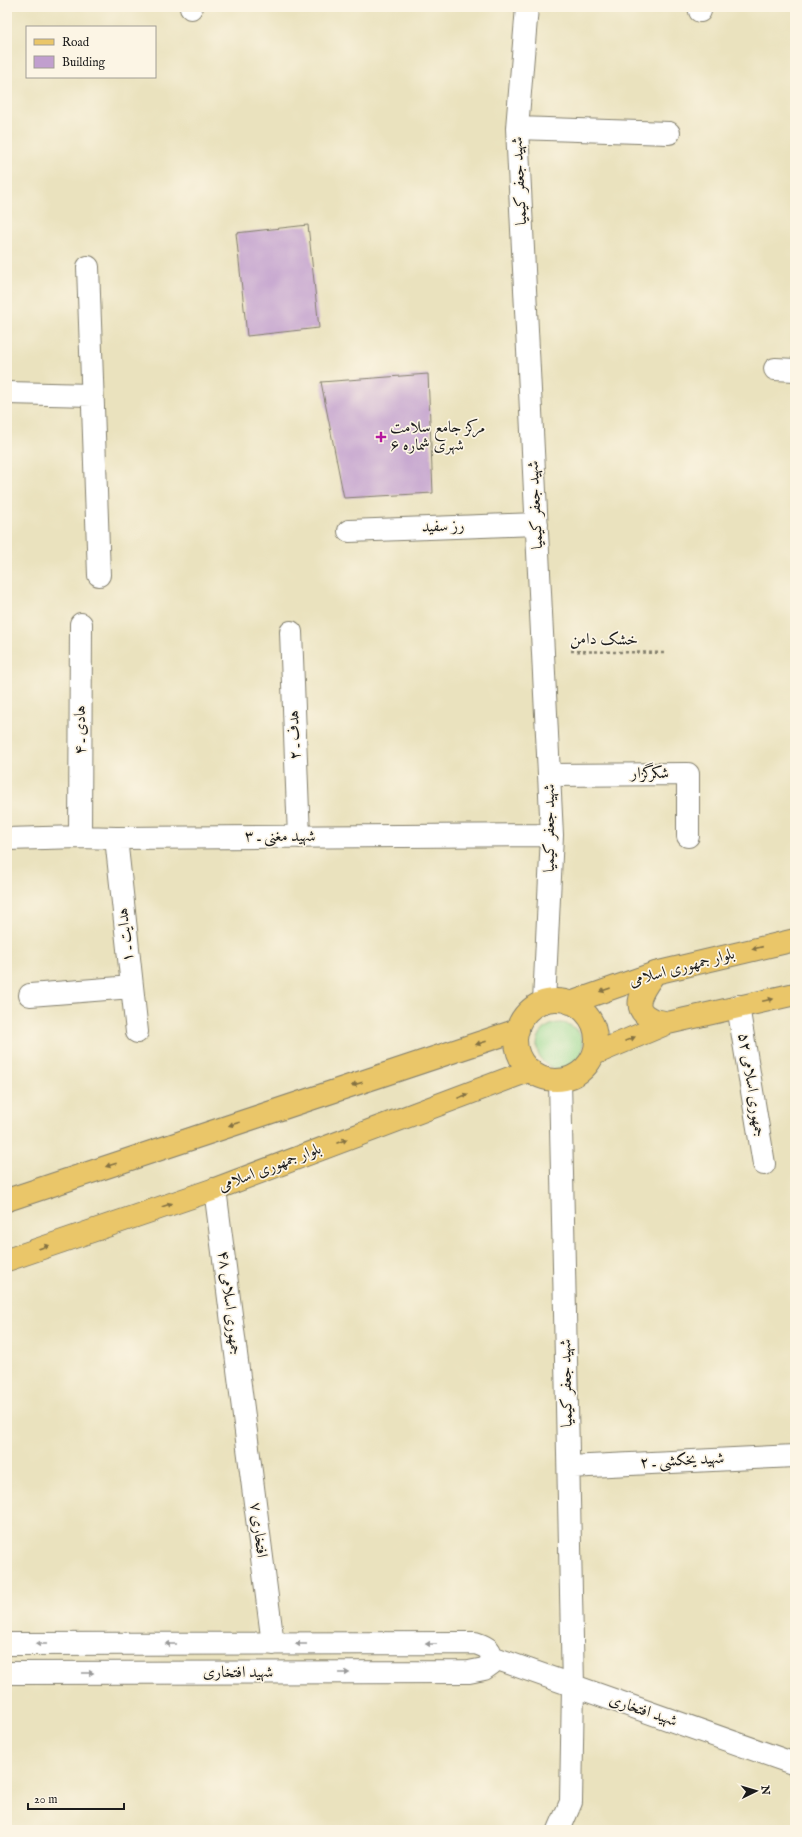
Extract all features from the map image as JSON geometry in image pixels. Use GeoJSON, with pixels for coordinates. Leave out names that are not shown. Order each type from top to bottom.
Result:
{"type":"FeatureCollection","features":[{"type":"Feature","properties":{"kind":"main road","name":"بلوار جمهوری اسلامی"},"geometry":{"type":"LineString","coordinates":[[570,1003],[655,973],[795,940]]}},
{"type":"Feature","properties":{"kind":"main road"},"geometry":{"type":"LineString","coordinates":[[655,973],[642,992],[639,1001],[642,1011],[650,1018],[668,1023]]}},
{"type":"Feature","properties":{"kind":"main road"},"geometry":{"type":"LineString","coordinates":[[594,1054],[668,1023],[795,994]]}},
{"type":"Feature","properties":{"kind":"main road"},"geometry":{"type":"LineString","coordinates":[[557,1000],[570,1003],[584,1010],[593,1023],[596,1038],[594,1054],[589,1063],[581,1072],[560,1080],[548,1079],[531,1070],[523,1062],[517,1041],[518,1030],[523,1018],[532,1008],[544,1002],[557,1000]]}},
{"type":"Feature","properties":{"kind":"main road"},"geometry":{"type":"LineString","coordinates":[[7,1200],[518,1030]]}},
{"type":"Feature","properties":{"kind":"main road","name":"بلوار جمهوری اسلامی"},"geometry":{"type":"LineString","coordinates":[[7,1260],[215,1189],[531,1070]]}},
{"type":"Feature","properties":{"kind":"street","name":"شهید جعفر کیمیا"},"geometry":{"type":"LineString","coordinates":[[527,7],[517,128],[552,835],[544,1002]]}},
{"type":"Feature","properties":{"kind":"street"},"geometry":{"type":"LineString","coordinates":[[517,128],[668,133]]}},
{"type":"Feature","properties":{"kind":"street"},"geometry":{"type":"LineString","coordinates":[[88,267],[99,575]]}},
{"type":"Feature","properties":{"kind":"street"},"geometry":{"type":"LineString","coordinates":[[7,393],[92,395]]}},
{"type":"Feature","properties":{"kind":"street","name":"رز سفید"},"geometry":{"type":"LineString","coordinates":[[349,531],[537,524]]}},
{"type":"Feature","properties":{"kind":"street","name":"هادی ـ ۴"},"geometry":{"type":"LineString","coordinates":[[80,837],[81,624]]}},
{"type":"Feature","properties":{"kind":"street","name":"هدف ـ ۲"},"geometry":{"type":"LineString","coordinates":[[291,632],[299,837]]}},
{"type":"Feature","properties":{"kind":"street","name":"شکرگزار"},"geometry":{"type":"LineString","coordinates":[[549,775],[688,774],[688,836]]}},
{"type":"Feature","properties":{"kind":"street","name":"شهید مغنی ـ ۳"},"geometry":{"type":"LineString","coordinates":[[7,839],[80,837],[552,835]]}},
{"type":"Feature","properties":{"kind":"street","name":"هدایت ـ ۱"},"geometry":{"type":"LineString","coordinates":[[116,838],[137,1032]]}},
{"type":"Feature","properties":{"kind":"street"},"geometry":{"type":"LineString","coordinates":[[30,996],[132,987]]}},
{"type":"Feature","properties":{"kind":"street","name":"جمهوری اسلامی ۵۲"},"geometry":{"type":"LineString","coordinates":[[738,1006],[764,1164]]}},
{"type":"Feature","properties":{"kind":"street","name":"شهید جعفر کیمیا"},"geometry":{"type":"LineString","coordinates":[[560,1080],[573,1686],[571,1802]]}},
{"type":"Feature","properties":{"kind":"street","name":"جمهوری اسلامی ۴۸"},"geometry":{"type":"LineString","coordinates":[[215,1189],[244,1416]]}},
{"type":"Feature","properties":{"kind":"street","name":"افتخاری ۷"},"geometry":{"type":"LineString","coordinates":[[244,1416],[273,1644]]}},
{"type":"Feature","properties":{"kind":"street","name":"شهید یخکشی ـ ۲"},"geometry":{"type":"LineString","coordinates":[[569,1467],[795,1456]]}},
{"type":"Feature","properties":{"kind":"street"},"geometry":{"type":"LineString","coordinates":[[7,1644],[475,1643],[488,1647],[492,1657]]}},
{"type":"Feature","properties":{"kind":"street","name":"شهید افتخاری"},"geometry":{"type":"LineString","coordinates":[[7,1673],[469,1672],[484,1669],[491,1664],[492,1657],[795,1764]]}},
{"type":"Feature","properties":{"kind":"street"},"geometry":{"type":"LineString","coordinates":[[560,1830],[571,1802]]}},
{"type":"Feature","properties":{"kind":"street"},"geometry":{"type":"LineString","coordinates":[[571,1802],[578,1830]]}},
{"type":"Feature","properties":{"kind":"path","name":"خشک دامن"},"geometry":{"type":"LineString","coordinates":[[543,651],[665,653]]}},
{"type":"Feature","properties":{"kind":"green space"},"geometry":{"type":"Polygon","coordinates":[[[556,1023],[564,1023],[573,1027],[579,1033],[583,1046],[579,1059],[573,1065],[564,1069],[556,1069],[547,1065],[541,1059],[537,1050],[537,1042],[541,1033],[547,1027],[556,1023]]]}},
{"type":"Feature","properties":{"kind":"building"},"geometry":{"type":"Polygon","coordinates":[[[308,225],[319,328],[247,336],[236,233],[308,225]]]}},
{"type":"Feature","properties":{"kind":"building","name":"مرکز جامع سلامت شهری شماره ۶"},"geometry":{"type":"Polygon","coordinates":[[[428,374],[433,493],[344,498],[321,382],[428,374]]]}},
{"type":"Feature","properties":{"kind":"place","name":"مرکز جامع سلامت شهری شماره ۶"},"geometry":{"type":"Point","coordinates":[381,437]}}]}
